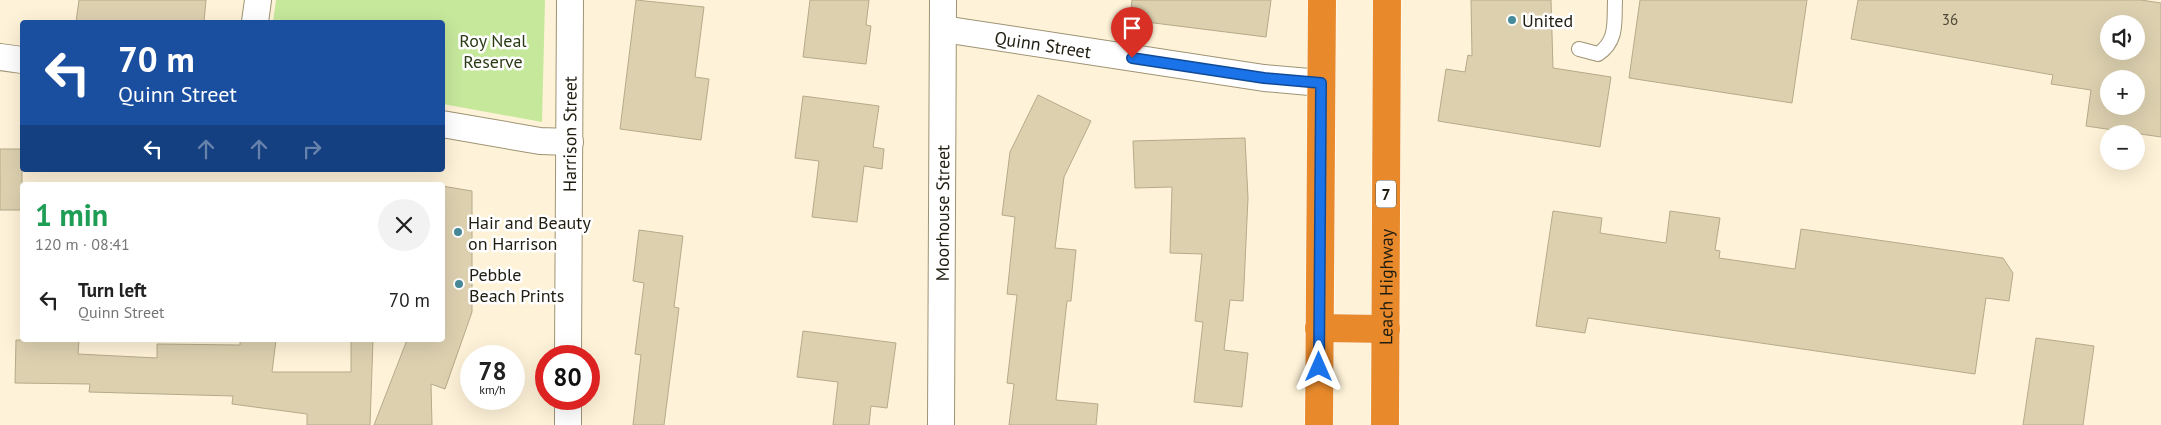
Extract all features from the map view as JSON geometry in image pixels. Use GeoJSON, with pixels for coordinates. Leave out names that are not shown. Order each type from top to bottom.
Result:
{"type":"FeatureCollection","features":[{"type":"Feature","properties":{"kind":"highway"},"geometry":{"type":"LineString","coordinates":[[1319,425],[1322,0]]}},
{"type":"Feature","properties":{"kind":"highway","name":"Leach Highway"},"geometry":{"type":"LineString","coordinates":[[1385,425],[1387,0]]}},
{"type":"Feature","properties":{"kind":"highway"},"geometry":{"type":"LineString","coordinates":[[1319,328],[1386,329]]}},
{"type":"Feature","properties":{"kind":"street"},"geometry":{"type":"LineString","coordinates":[[255,20],[258,0]]}},
{"type":"Feature","properties":{"kind":"street","name":"Harrison Street"},"geometry":{"type":"LineString","coordinates":[[568,345],[570,0]]}},
{"type":"Feature","properties":{"kind":"street","name":"Moorhouse Street"},"geometry":{"type":"LineString","coordinates":[[941,425],[943,0]]}},
{"type":"Feature","properties":{"kind":"street","name":"Quinn Street"},"geometry":{"type":"LineString","coordinates":[[943,29],[1264,78],[1321,83]]}},
{"type":"Feature","properties":{"kind":"street"},"geometry":{"type":"LineString","coordinates":[[0,58],[20,60]]}},
{"type":"Feature","properties":{"kind":"street"},"geometry":{"type":"LineString","coordinates":[[445,125],[540,141],[570,142]]}},
{"type":"Feature","properties":{"kind":"street"},"geometry":{"type":"LineString","coordinates":[[568,410],[568,425]]}},
{"type":"Feature","properties":{"kind":"lane"},"geometry":{"type":"LineString","coordinates":[[1579,48],[1598,54],[1607,48],[1614,31],[1615,0]]}},
{"type":"Feature","properties":{"kind":"green space","name":"Roy Neal Reserve"},"geometry":{"type":"Polygon","coordinates":[[[276,0],[545,0],[542,122],[445,104],[445,20],[273,20],[276,0]]]}},
{"type":"Feature","properties":{"kind":"building"},"geometry":{"type":"Polygon","coordinates":[[[79,0],[206,0],[204,20],[76,20],[79,0]]]}},
{"type":"Feature","properties":{"kind":"building"},"geometry":{"type":"Polygon","coordinates":[[[636,0],[704,7],[695,77],[709,79],[701,140],[620,129],[636,0]]]}},
{"type":"Feature","properties":{"kind":"building"},"geometry":{"type":"Polygon","coordinates":[[[810,0],[869,0],[866,25],[871,26],[866,64],[803,57],[810,0]]]}},
{"type":"Feature","properties":{"kind":"building"},"geometry":{"type":"Polygon","coordinates":[[[1132,0],[1271,0],[1266,37],[1130,20],[1132,0]]]}},
{"type":"Feature","properties":{"kind":"building"},"geometry":{"type":"Polygon","coordinates":[[[1471,0],[1551,0],[1553,68],[1611,77],[1600,147],[1438,121],[1446,69],[1465,72],[1468,55],[1472,56],[1471,0]]]}},
{"type":"Feature","properties":{"kind":"building"},"geometry":{"type":"Polygon","coordinates":[[[1640,0],[1807,0],[1792,103],[1629,78],[1640,0]]]}},
{"type":"Feature","properties":{"kind":"building"},"geometry":{"type":"Polygon","coordinates":[[[1858,0],[2141,0],[2161,3],[2161,137],[2145,135],[2145,125],[2100,125],[2100,128],[2086,126],[2091,90],[2051,84],[2053,75],[1851,39],[1858,0]]]}},
{"type":"Feature","properties":{"kind":"building"},"geometry":{"type":"Polygon","coordinates":[[[1038,95],[1091,121],[1064,177],[1055,248],[1076,250],[1071,301],[1067,301],[1056,400],[1098,404],[1096,425],[1009,425],[1014,384],[1007,383],[1017,295],[1007,294],[1015,217],[1002,215],[1010,152],[1038,95]]]}},
{"type":"Feature","properties":{"kind":"building"},"geometry":{"type":"Polygon","coordinates":[[[803,96],[879,106],[873,147],[884,149],[882,169],[864,166],[857,222],[812,217],[819,161],[795,158],[803,96]]]}},
{"type":"Feature","properties":{"kind":"building"},"geometry":{"type":"Polygon","coordinates":[[[1245,138],[1248,198],[1243,301],[1230,300],[1224,350],[1248,353],[1242,407],[1194,402],[1203,322],[1195,321],[1202,254],[1170,253],[1172,187],[1135,188],[1133,141],[1245,138]]]}},
{"type":"Feature","properties":{"kind":"building"},"geometry":{"type":"Polygon","coordinates":[[[0,149],[20,149],[22,182],[20,182],[20,210],[0,210],[0,149]]]}},
{"type":"Feature","properties":{"kind":"building"},"geometry":{"type":"Polygon","coordinates":[[[445,186],[472,191],[472,312],[445,389],[431,384],[432,425],[374,425],[406,342],[445,342],[445,186]]]}},
{"type":"Feature","properties":{"kind":"building"},"geometry":{"type":"Polygon","coordinates":[[[1553,211],[1602,218],[1600,233],[1666,243],[1670,211],[1720,218],[1715,250],[1720,251],[1719,258],[1795,269],[1801,229],[2003,258],[2013,273],[2009,301],[1986,298],[1975,374],[1588,318],[1585,333],[1536,326],[1553,211]]]}},
{"type":"Feature","properties":{"kind":"building"},"geometry":{"type":"Polygon","coordinates":[[[639,230],[683,236],[674,307],[679,308],[664,425],[633,425],[641,355],[635,354],[644,283],[633,281],[639,230]]]}},
{"type":"Feature","properties":{"kind":"building"},"geometry":{"type":"Polygon","coordinates":[[[803,331],[896,343],[887,408],[871,406],[869,425],[833,425],[838,382],[797,377],[803,331]]]}},
{"type":"Feature","properties":{"kind":"building"},"geometry":{"type":"Polygon","coordinates":[[[2036,338],[2094,346],[2083,425],[2023,425],[2036,338]]]}},
{"type":"Feature","properties":{"kind":"building"},"geometry":{"type":"Polygon","coordinates":[[[16,340],[20,340],[20,342],[79,342],[78,354],[157,358],[157,344],[240,345],[240,342],[276,342],[272,372],[351,372],[351,342],[373,342],[370,425],[307,425],[307,414],[232,404],[233,396],[89,392],[90,384],[15,383],[16,340]]]}},
{"type":"Feature","properties":{"kind":"place","name":"United"},"geometry":{"type":"Point","coordinates":[1512,20]}},
{"type":"Feature","properties":{"kind":"place","name":"Hair and Beauty on Harrison"},"geometry":{"type":"Point","coordinates":[458,232]}},
{"type":"Feature","properties":{"kind":"place","name":"Pebble Beach Prints"},"geometry":{"type":"Point","coordinates":[459,284]}},
{"type":"Feature","properties":{"kind":"route"},"geometry":{"type":"LineString","coordinates":[[1132,58],[1264,78],[1321,83],[1319,367]]}}]}
